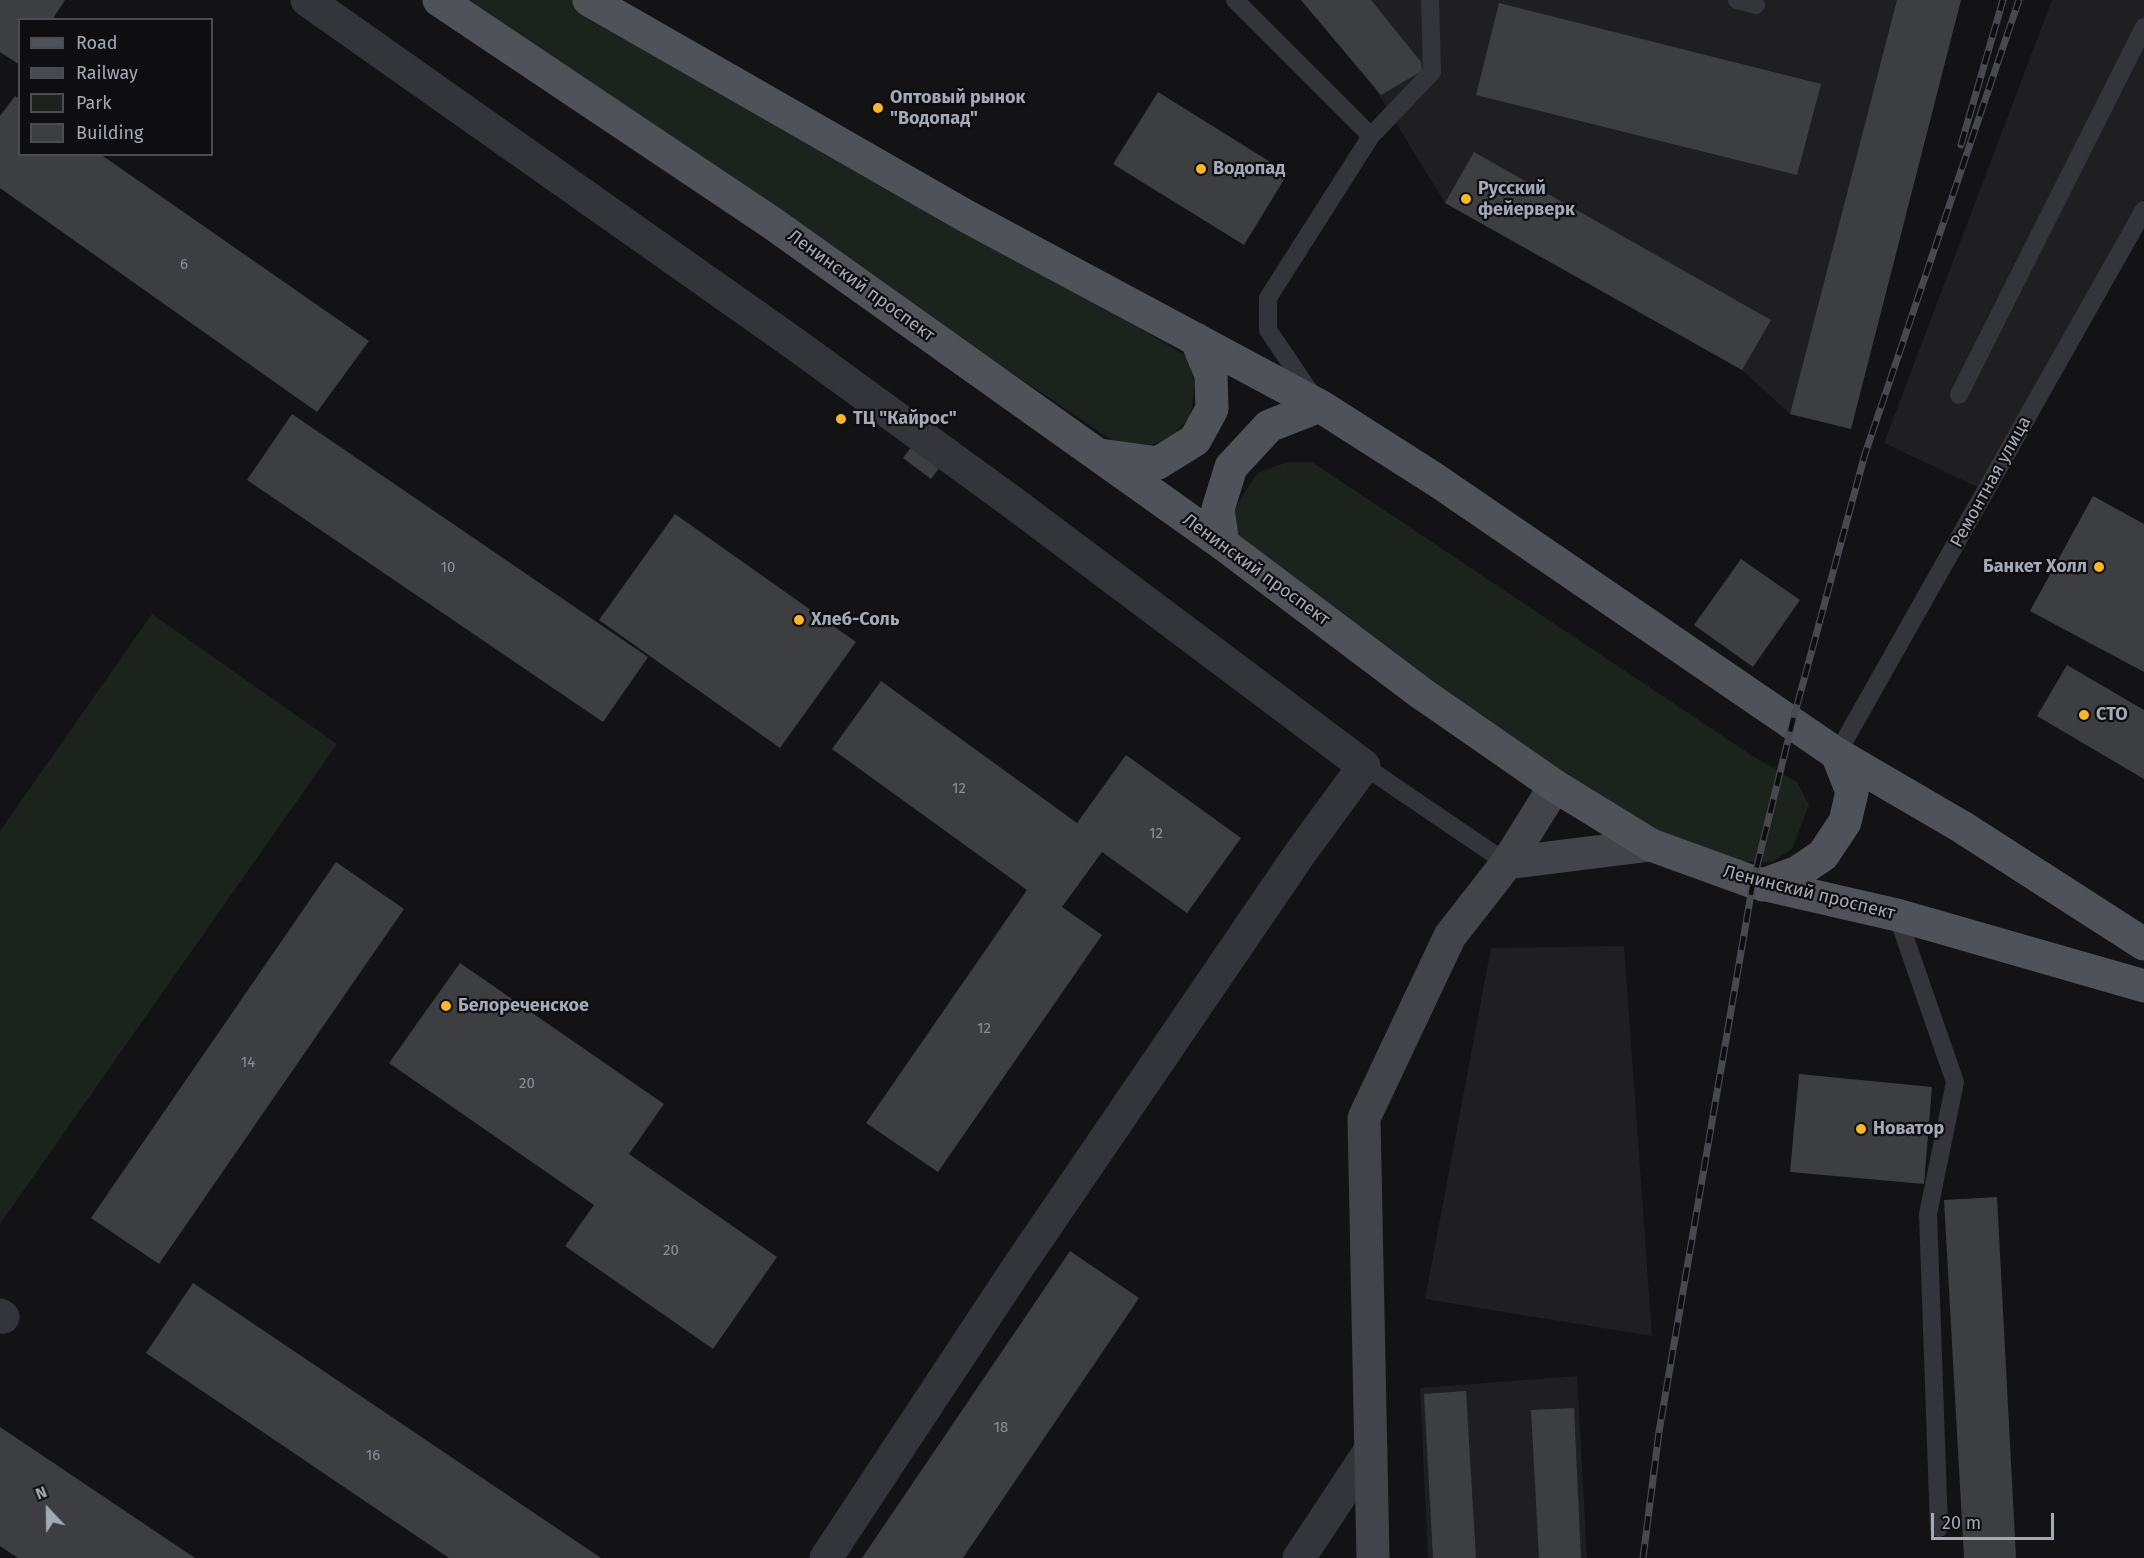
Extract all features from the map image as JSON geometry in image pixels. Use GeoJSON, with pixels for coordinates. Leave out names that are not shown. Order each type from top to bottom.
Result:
{"type":"FeatureCollection","features":[{"type":"Feature","properties":{"kind":"main road","name":"Ленинский проспект"},"geometry":{"type":"LineString","coordinates":[[439,0],[772,223],[1223,544],[1421,693],[1555,786],[1651,846],[1763,885],[1897,915],[2144,986]]}},
{"type":"Feature","properties":{"kind":"main road"},"geometry":{"type":"LineString","coordinates":[[589,0],[966,216],[1320,406],[1436,480],[1837,754],[1962,826],[2144,944]]}},
{"type":"Feature","properties":{"kind":"main road"},"geometry":{"type":"LineString","coordinates":[[1096,454],[1158,463],[1195,440],[1212,409],[1211,375],[1196,339]]}},
{"type":"Feature","properties":{"kind":"main road"},"geometry":{"type":"LineString","coordinates":[[1223,544],[1218,509],[1231,466],[1269,426],[1320,406]]}},
{"type":"Feature","properties":{"kind":"main road"},"geometry":{"type":"LineString","coordinates":[[1763,885],[1797,872],[1823,855],[1845,822],[1852,792],[1837,754]]}},
{"type":"Feature","properties":{"kind":"street"},"geometry":{"type":"LineString","coordinates":[[307,0],[795,344],[1003,495],[1364,766],[1301,852],[1016,1270],[826,1558]]}},
{"type":"Feature","properties":{"kind":"street"},"geometry":{"type":"LineString","coordinates":[[1374,1558],[1364,1118],[1450,936],[1506,862],[1555,786]]}},
{"type":"Feature","properties":{"kind":"street"},"geometry":{"type":"LineString","coordinates":[[1506,862],[1651,846]]}},
{"type":"Feature","properties":{"kind":"street"},"geometry":{"type":"LineString","coordinates":[[1299,1558],[1371,1449]]}},
{"type":"Feature","properties":{"kind":"lane"},"geometry":{"type":"LineString","coordinates":[[1235,0],[1371,136]]}},
{"type":"Feature","properties":{"kind":"lane"},"geometry":{"type":"LineString","coordinates":[[1320,406],[1268,330],[1268,298],[1371,136],[1432,72],[1430,0]]}},
{"type":"Feature","properties":{"kind":"lane"},"geometry":{"type":"LineString","coordinates":[[1737,0],[1756,4]]}},
{"type":"Feature","properties":{"kind":"lane"},"geometry":{"type":"LineString","coordinates":[[1959,395],[2144,27]]}},
{"type":"Feature","properties":{"kind":"lane","name":"Ремонтная улица"},"geometry":{"type":"LineString","coordinates":[[1837,754],[2144,210]]}},
{"type":"Feature","properties":{"kind":"lane"},"geometry":{"type":"LineString","coordinates":[[1364,766],[1506,862]]}},
{"type":"Feature","properties":{"kind":"lane"},"geometry":{"type":"LineString","coordinates":[[1897,915],[1955,1082],[1928,1214],[1939,1528]]}},
{"type":"Feature","properties":{"kind":"shaded area"},"geometry":{"type":"Polygon","coordinates":[[[1301,0],[1961,0],[1851,429],[1790,414],[1742,370],[1445,203],[1374,87],[1301,0]]]}},
{"type":"Feature","properties":{"kind":"shaded area"},"geometry":{"type":"Polygon","coordinates":[[[2052,0],[2144,0],[2144,199],[1986,491],[1884,443],[2052,0]]]}},
{"type":"Feature","properties":{"kind":"shaded area"},"geometry":{"type":"Polygon","coordinates":[[[1624,946],[1652,1336],[1425,1299],[1491,948],[1624,946]]]}},
{"type":"Feature","properties":{"kind":"shaded area"},"geometry":{"type":"Polygon","coordinates":[[[1577,1376],[1587,1558],[1428,1558],[1420,1388],[1577,1376]]]}},
{"type":"Feature","properties":{"kind":"green space"},"geometry":{"type":"Polygon","coordinates":[[[458,0],[585,0],[1188,357],[1195,387],[1190,417],[1173,435],[1146,448],[1110,439],[458,0]]]}},
{"type":"Feature","properties":{"kind":"green space"},"geometry":{"type":"Polygon","coordinates":[[[1287,462],[1312,462],[1751,755],[1797,782],[1809,805],[1792,849],[1772,862],[1731,861],[1687,845],[1626,816],[1247,560],[1231,517],[1258,473],[1287,462]]]}},
{"type":"Feature","properties":{"kind":"green space"},"geometry":{"type":"Polygon","coordinates":[[[152,614],[337,744],[0,1224],[0,831],[152,614]]]}},
{"type":"Feature","properties":{"kind":"building"},"geometry":{"type":"Polygon","coordinates":[[[0,0],[65,0],[53,18],[18,18],[18,64],[0,52],[0,0]]]}},
{"type":"Feature","properties":{"kind":"building"},"geometry":{"type":"Polygon","coordinates":[[[1301,0],[1371,0],[1421,62],[1422,71],[1381,95],[1301,0]]]}},
{"type":"Feature","properties":{"kind":"building"},"geometry":{"type":"Polygon","coordinates":[[[1897,0],[1961,0],[1851,429],[1790,414],[1897,0]]]}},
{"type":"Feature","properties":{"kind":"building"},"geometry":{"type":"Polygon","coordinates":[[[1499,3],[1821,84],[1797,175],[1476,95],[1499,3]]]}},
{"type":"Feature","properties":{"kind":"building","name":"Водопад"},"geometry":{"type":"Polygon","coordinates":[[[1158,92],[1288,173],[1244,245],[1113,164],[1158,92]]]}},
{"type":"Feature","properties":{"kind":"building"},"geometry":{"type":"Polygon","coordinates":[[[15,96],[18,98],[18,156],[103,156],[369,341],[317,412],[0,188],[0,116],[15,96]]]}},
{"type":"Feature","properties":{"kind":"building"},"geometry":{"type":"Polygon","coordinates":[[[1474,152],[1771,320],[1742,370],[1445,203],[1474,152]]]}},
{"type":"Feature","properties":{"kind":"building"},"geometry":{"type":"Polygon","coordinates":[[[292,414],[648,657],[603,722],[247,480],[292,414]]]}},
{"type":"Feature","properties":{"kind":"building"},"geometry":{"type":"Polygon","coordinates":[[[918,438],[946,459],[931,479],[903,458],[918,438]]]}},
{"type":"Feature","properties":{"kind":"building","name":"Банкет Холл"},"geometry":{"type":"Polygon","coordinates":[[[2093,496],[2144,524],[2144,672],[2030,611],[2093,496]]]}},
{"type":"Feature","properties":{"kind":"building"},"geometry":{"type":"Polygon","coordinates":[[[675,514],[856,642],[780,748],[599,620],[675,514]]]}},
{"type":"Feature","properties":{"kind":"building"},"geometry":{"type":"Polygon","coordinates":[[[1741,559],[1800,600],[1753,667],[1694,625],[1741,559]]]}},
{"type":"Feature","properties":{"kind":"building"},"geometry":{"type":"Polygon","coordinates":[[[2067,665],[2144,710],[2144,779],[2037,716],[2067,665]]]}},
{"type":"Feature","properties":{"kind":"building"},"geometry":{"type":"Polygon","coordinates":[[[881,681],[1077,823],[1126,755],[1241,838],[1187,913],[1102,852],[1062,907],[1102,935],[938,1172],[866,1123],[1027,890],[832,749],[881,681]]]}},
{"type":"Feature","properties":{"kind":"building"},"geometry":{"type":"Polygon","coordinates":[[[336,862],[404,909],[159,1264],[91,1218],[336,862]]]}},
{"type":"Feature","properties":{"kind":"building"},"geometry":{"type":"Polygon","coordinates":[[[460,963],[664,1104],[629,1154],[777,1257],[713,1349],[565,1246],[594,1205],[389,1063],[460,963]]]}},
{"type":"Feature","properties":{"kind":"building","name":"Новатор"},"geometry":{"type":"Polygon","coordinates":[[[1799,1074],[1932,1087],[1924,1184],[1790,1172],[1799,1074]]]}},
{"type":"Feature","properties":{"kind":"building"},"geometry":{"type":"Polygon","coordinates":[[[1997,1197],[2016,1558],[1964,1558],[1944,1200],[1997,1197]]]}},
{"type":"Feature","properties":{"kind":"building"},"geometry":{"type":"Polygon","coordinates":[[[1070,1251],[1139,1298],[963,1558],[862,1558],[1070,1251]]]}},
{"type":"Feature","properties":{"kind":"building"},"geometry":{"type":"Polygon","coordinates":[[[193,1283],[601,1558],[449,1558],[146,1353],[193,1283]]]}},
{"type":"Feature","properties":{"kind":"building"},"geometry":{"type":"Polygon","coordinates":[[[1466,1391],[1476,1558],[1433,1558],[1424,1394],[1466,1391]]]}},
{"type":"Feature","properties":{"kind":"building"},"geometry":{"type":"Polygon","coordinates":[[[1574,1408],[1581,1558],[1539,1558],[1531,1410],[1574,1408]]]}},
{"type":"Feature","properties":{"kind":"building"},"geometry":{"type":"Polygon","coordinates":[[[0,1427],[195,1558],[18,1558],[0,1546],[0,1427]]]}},
{"type":"Feature","properties":{"kind":"railway"},"geometry":{"type":"LineString","coordinates":[[1961,145],[2003,0]]}},
{"type":"Feature","properties":{"kind":"railway"},"geometry":{"type":"LineString","coordinates":[[1643,1558],[1659,1432],[1753,882],[1792,724],[1865,454],[2019,0]]}},
{"type":"Feature","properties":{"kind":"place","name":"Оптовый рынок \"Водопад\""},"geometry":{"type":"Point","coordinates":[878,108]}},
{"type":"Feature","properties":{"kind":"place","name":"Водопад"},"geometry":{"type":"Point","coordinates":[1201,169]}},
{"type":"Feature","properties":{"kind":"place","name":"Русский фейерверк"},"geometry":{"type":"Point","coordinates":[1466,199]}},
{"type":"Feature","properties":{"kind":"place","name":"ТЦ \"Кайрос\""},"geometry":{"type":"Point","coordinates":[841,419]}},
{"type":"Feature","properties":{"kind":"place","name":"Банкет Холл"},"geometry":{"type":"Point","coordinates":[2099,567]}},
{"type":"Feature","properties":{"kind":"place","name":"Хлеб-Соль"},"geometry":{"type":"Point","coordinates":[799,620]}},
{"type":"Feature","properties":{"kind":"place","name":"СТО"},"geometry":{"type":"Point","coordinates":[2084,715]}},
{"type":"Feature","properties":{"kind":"place","name":"Белореченское"},"geometry":{"type":"Point","coordinates":[446,1006]}},
{"type":"Feature","properties":{"kind":"place","name":"Новатор"},"geometry":{"type":"Point","coordinates":[1861,1129]}}]}
